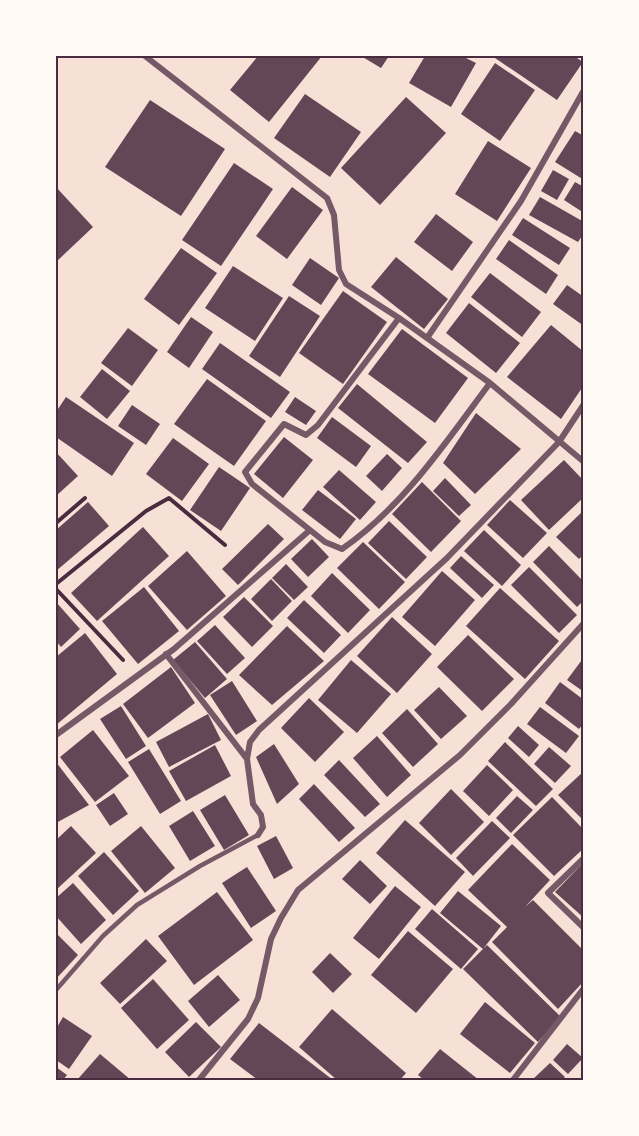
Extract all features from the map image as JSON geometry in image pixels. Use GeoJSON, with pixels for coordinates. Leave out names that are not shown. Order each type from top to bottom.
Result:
{"type":"FeatureCollection","features":[{"type":"Feature","properties":{"kind":"street"},"geometry":{"type":"LineString","coordinates":[[145,56],[327,198],[334,215],[339,270],[346,284],[399,318],[490,383],[584,462]]}},
{"type":"Feature","properties":{"kind":"street"},"geometry":{"type":"LineString","coordinates":[[427,338],[521,201],[584,90]]}},
{"type":"Feature","properties":{"kind":"street"},"geometry":{"type":"LineString","coordinates":[[399,318],[318,425],[306,435],[284,424],[245,472],[252,484],[325,542],[342,549],[383,516],[417,480],[490,383]]}},
{"type":"Feature","properties":{"kind":"street"},"geometry":{"type":"LineString","coordinates":[[258,835],[263,827],[261,815],[253,804],[247,759],[250,742],[259,730],[447,558],[559,442],[584,404]]}},
{"type":"Feature","properties":{"kind":"street"},"geometry":{"type":"LineString","coordinates":[[56,735],[166,654],[310,530]]}},
{"type":"Feature","properties":{"kind":"street"},"geometry":{"type":"LineString","coordinates":[[199,1080],[248,1019],[258,998],[271,939],[298,890],[460,755],[511,704],[584,623]]}},
{"type":"Feature","properties":{"kind":"street"},"geometry":{"type":"LineString","coordinates":[[166,654],[247,759]]}},
{"type":"Feature","properties":{"kind":"street"},"geometry":{"type":"LineString","coordinates":[[584,858],[548,893],[584,928]]}},
{"type":"Feature","properties":{"kind":"street"},"geometry":{"type":"LineString","coordinates":[[513,1080],[584,988]]}},
{"type":"Feature","properties":{"kind":"lane"},"geometry":{"type":"LineString","coordinates":[[56,990],[103,936],[137,905],[200,866],[258,835]]}},
{"type":"Feature","properties":{"kind":"path"},"geometry":{"type":"LineString","coordinates":[[56,523],[85,498]]}},
{"type":"Feature","properties":{"kind":"path"},"geometry":{"type":"LineString","coordinates":[[138,675],[56,586],[146,511],[169,498],[225,545]]}},
{"type":"Feature","properties":{"kind":"building"},"geometry":{"type":"Polygon","coordinates":[[[258,56],[322,56],[269,122],[230,90],[258,56]]]}},
{"type":"Feature","properties":{"kind":"building"},"geometry":{"type":"Polygon","coordinates":[[[361,56],[389,56],[381,68],[361,56]]]}},
{"type":"Feature","properties":{"kind":"building"},"geometry":{"type":"Polygon","coordinates":[[[425,56],[462,56],[476,63],[451,107],[409,83],[425,56]]]}},
{"type":"Feature","properties":{"kind":"building"},"geometry":{"type":"Polygon","coordinates":[[[492,56],[574,56],[583,62],[557,100],[492,56]]]}},
{"type":"Feature","properties":{"kind":"building"},"geometry":{"type":"Polygon","coordinates":[[[495,63],[535,90],[500,141],[461,114],[495,63]]]}},
{"type":"Feature","properties":{"kind":"building"},"geometry":{"type":"Polygon","coordinates":[[[305,94],[361,132],[330,177],[274,138],[305,94]]]}},
{"type":"Feature","properties":{"kind":"building"},"geometry":{"type":"Polygon","coordinates":[[[406,97],[446,133],[380,205],[341,168],[406,97]]]}},
{"type":"Feature","properties":{"kind":"building"},"geometry":{"type":"Polygon","coordinates":[[[150,100],[225,149],[181,216],[105,167],[150,100]]]}},
{"type":"Feature","properties":{"kind":"building"},"geometry":{"type":"Polygon","coordinates":[[[575,131],[584,136],[584,180],[555,162],[575,131]]]}},
{"type":"Feature","properties":{"kind":"building"},"geometry":{"type":"Polygon","coordinates":[[[488,141],[531,168],[497,221],[455,194],[488,141]]]}},
{"type":"Feature","properties":{"kind":"building"},"geometry":{"type":"Polygon","coordinates":[[[234,163],[273,189],[221,266],[182,240],[234,163]]]}},
{"type":"Feature","properties":{"kind":"building"},"geometry":{"type":"Polygon","coordinates":[[[553,170],[569,179],[557,200],[541,191],[553,170]]]}},
{"type":"Feature","properties":{"kind":"building"},"geometry":{"type":"Polygon","coordinates":[[[575,182],[584,187],[584,213],[564,200],[575,182]]]}},
{"type":"Feature","properties":{"kind":"building"},"geometry":{"type":"Polygon","coordinates":[[[56,187],[93,227],[56,262],[56,187]]]}},
{"type":"Feature","properties":{"kind":"building"},"geometry":{"type":"Polygon","coordinates":[[[292,187],[323,210],[287,259],[256,236],[292,187]]]}},
{"type":"Feature","properties":{"kind":"building"},"geometry":{"type":"Polygon","coordinates":[[[540,197],[584,222],[584,233],[578,242],[529,215],[540,197]]]}},
{"type":"Feature","properties":{"kind":"building"},"geometry":{"type":"Polygon","coordinates":[[[436,214],[473,242],[452,271],[414,242],[436,214]]]}},
{"type":"Feature","properties":{"kind":"building"},"geometry":{"type":"Polygon","coordinates":[[[523,218],[570,248],[559,265],[512,235],[523,218]]]}},
{"type":"Feature","properties":{"kind":"building"},"geometry":{"type":"Polygon","coordinates":[[[509,240],[558,275],[546,294],[496,259],[509,240]]]}},
{"type":"Feature","properties":{"kind":"building"},"geometry":{"type":"Polygon","coordinates":[[[181,248],[217,273],[179,325],[144,299],[181,248]]]}},
{"type":"Feature","properties":{"kind":"building"},"geometry":{"type":"Polygon","coordinates":[[[396,257],[448,299],[424,329],[371,287],[396,257]]]}},
{"type":"Feature","properties":{"kind":"building"},"geometry":{"type":"Polygon","coordinates":[[[310,258],[339,278],[321,305],[292,285],[310,258]]]}},
{"type":"Feature","properties":{"kind":"building"},"geometry":{"type":"Polygon","coordinates":[[[233,266],[283,298],[255,341],[205,308],[233,266]]]}},
{"type":"Feature","properties":{"kind":"building"},"geometry":{"type":"Polygon","coordinates":[[[490,273],[541,312],[522,337],[471,297],[490,273]]]}},
{"type":"Feature","properties":{"kind":"building"},"geometry":{"type":"Polygon","coordinates":[[[567,285],[584,297],[584,326],[553,304],[567,285]]]}},
{"type":"Feature","properties":{"kind":"building"},"geometry":{"type":"Polygon","coordinates":[[[343,291],[387,322],[343,384],[299,353],[343,291]]]}},
{"type":"Feature","properties":{"kind":"building"},"geometry":{"type":"Polygon","coordinates":[[[289,296],[320,316],[280,377],[249,356],[289,296]]]}},
{"type":"Feature","properties":{"kind":"building"},"geometry":{"type":"Polygon","coordinates":[[[469,303],[520,343],[496,373],[446,333],[469,303]]]}},
{"type":"Feature","properties":{"kind":"building"},"geometry":{"type":"Polygon","coordinates":[[[191,317],[213,332],[189,368],[167,352],[191,317]]]}},
{"type":"Feature","properties":{"kind":"building"},"geometry":{"type":"Polygon","coordinates":[[[551,325],[584,352],[584,385],[561,419],[507,377],[551,325]]]}},
{"type":"Feature","properties":{"kind":"building"},"geometry":{"type":"Polygon","coordinates":[[[128,328],[158,350],[132,386],[101,363],[128,328]]]}},
{"type":"Feature","properties":{"kind":"building"},"geometry":{"type":"Polygon","coordinates":[[[402,329],[468,378],[435,423],[368,374],[402,329]]]}},
{"type":"Feature","properties":{"kind":"building"},"geometry":{"type":"Polygon","coordinates":[[[220,343],[290,392],[271,418],[202,369],[220,343]]]}},
{"type":"Feature","properties":{"kind":"building"},"geometry":{"type":"Polygon","coordinates":[[[102,369],[130,391],[107,419],[80,397],[102,369]]]}},
{"type":"Feature","properties":{"kind":"building"},"geometry":{"type":"Polygon","coordinates":[[[207,379],[266,421],[234,466],[174,424],[207,379]]]}},
{"type":"Feature","properties":{"kind":"building"},"geometry":{"type":"Polygon","coordinates":[[[357,384],[427,442],[408,463],[338,408],[357,384]]]}},
{"type":"Feature","properties":{"kind":"building"},"geometry":{"type":"Polygon","coordinates":[[[66,397],[134,443],[112,476],[56,437],[56,412],[66,397]]]}},
{"type":"Feature","properties":{"kind":"building"},"geometry":{"type":"Polygon","coordinates":[[[295,397],[316,411],[306,425],[285,412],[295,397]]]}},
{"type":"Feature","properties":{"kind":"building"},"geometry":{"type":"Polygon","coordinates":[[[132,405],[160,424],[146,445],[118,426],[132,405]]]}},
{"type":"Feature","properties":{"kind":"building"},"geometry":{"type":"Polygon","coordinates":[[[476,413],[521,449],[475,494],[443,463],[476,413]]]}},
{"type":"Feature","properties":{"kind":"building"},"geometry":{"type":"Polygon","coordinates":[[[332,417],[371,446],[356,467],[317,438],[332,417]]]}},
{"type":"Feature","properties":{"kind":"building"},"geometry":{"type":"Polygon","coordinates":[[[284,437],[313,460],[283,498],[254,474],[284,437]]]}},
{"type":"Feature","properties":{"kind":"building"},"geometry":{"type":"Polygon","coordinates":[[[173,438],[209,464],[182,501],[146,474],[173,438]]]}},
{"type":"Feature","properties":{"kind":"building"},"geometry":{"type":"Polygon","coordinates":[[[56,452],[78,476],[56,496],[56,452]]]}},
{"type":"Feature","properties":{"kind":"building"},"geometry":{"type":"Polygon","coordinates":[[[387,454],[402,468],[382,491],[366,476],[387,454]]]}},
{"type":"Feature","properties":{"kind":"building"},"geometry":{"type":"Polygon","coordinates":[[[564,460],[584,481],[584,497],[549,530],[521,500],[564,460]]]}},
{"type":"Feature","properties":{"kind":"building"},"geometry":{"type":"Polygon","coordinates":[[[219,467],[250,488],[221,531],[190,510],[219,467]]]}},
{"type":"Feature","properties":{"kind":"building"},"geometry":{"type":"Polygon","coordinates":[[[339,470],[376,502],[360,520],[323,487],[339,470]]]}},
{"type":"Feature","properties":{"kind":"building"},"geometry":{"type":"Polygon","coordinates":[[[445,478],[471,505],[459,516],[433,491],[445,478]]]}},
{"type":"Feature","properties":{"kind":"building"},"geometry":{"type":"Polygon","coordinates":[[[422,482],[461,521],[431,552],[392,514],[422,482]]]}},
{"type":"Feature","properties":{"kind":"building"},"geometry":{"type":"Polygon","coordinates":[[[318,490],[356,519],[340,539],[302,510],[318,490]]]}},
{"type":"Feature","properties":{"kind":"building"},"geometry":{"type":"Polygon","coordinates":[[[510,500],[547,533],[523,558],[487,525],[510,500]]]}},
{"type":"Feature","properties":{"kind":"building"},"geometry":{"type":"Polygon","coordinates":[[[88,502],[109,526],[56,571],[56,530],[88,502]]]}},
{"type":"Feature","properties":{"kind":"building"},"geometry":{"type":"Polygon","coordinates":[[[584,510],[584,554],[579,559],[556,537],[584,510]]]}},
{"type":"Feature","properties":{"kind":"building"},"geometry":{"type":"Polygon","coordinates":[[[389,521],[427,557],[406,579],[368,543],[389,521]]]}},
{"type":"Feature","properties":{"kind":"building"},"geometry":{"type":"Polygon","coordinates":[[[268,524],[284,539],[238,585],[222,569],[268,524]]]}},
{"type":"Feature","properties":{"kind":"building"},"geometry":{"type":"Polygon","coordinates":[[[143,527],[169,556],[97,621],[71,593],[143,527]]]}},
{"type":"Feature","properties":{"kind":"building"},"geometry":{"type":"Polygon","coordinates":[[[484,530],[521,565],[502,586],[464,551],[484,530]]]}},
{"type":"Feature","properties":{"kind":"building"},"geometry":{"type":"Polygon","coordinates":[[[312,539],[329,557],[308,577],[291,559],[312,539]]]}},
{"type":"Feature","properties":{"kind":"building"},"geometry":{"type":"Polygon","coordinates":[[[363,542],[405,582],[379,609],[337,568],[363,542]]]}},
{"type":"Feature","properties":{"kind":"building"},"geometry":{"type":"Polygon","coordinates":[[[549,546],[584,582],[584,600],[577,607],[533,562],[549,546]]]}},
{"type":"Feature","properties":{"kind":"building"},"geometry":{"type":"Polygon","coordinates":[[[187,551],[226,596],[187,630],[148,586],[187,551]]]}},
{"type":"Feature","properties":{"kind":"building"},"geometry":{"type":"Polygon","coordinates":[[[461,556],[494,585],[482,598],[450,568],[461,556]]]}},
{"type":"Feature","properties":{"kind":"building"},"geometry":{"type":"Polygon","coordinates":[[[286,564],[308,587],[294,600],[272,578],[286,564]]]}},
{"type":"Feature","properties":{"kind":"building"},"geometry":{"type":"Polygon","coordinates":[[[529,567],[577,615],[559,633],[511,585],[529,567]]]}},
{"type":"Feature","properties":{"kind":"building"},"geometry":{"type":"Polygon","coordinates":[[[442,571],[475,600],[435,646],[402,617],[442,571]]]}},
{"type":"Feature","properties":{"kind":"building"},"geometry":{"type":"Polygon","coordinates":[[[332,573],[370,610],[348,633],[311,596],[332,573]]]}},
{"type":"Feature","properties":{"kind":"building"},"geometry":{"type":"Polygon","coordinates":[[[271,579],[292,601],[272,621],[251,599],[271,579]]]}},
{"type":"Feature","properties":{"kind":"building"},"geometry":{"type":"Polygon","coordinates":[[[144,587],[179,631],[138,664],[102,621],[144,587]]]}},
{"type":"Feature","properties":{"kind":"building"},"geometry":{"type":"Polygon","coordinates":[[[500,588],[559,641],[525,679],[466,626],[500,588]]]}},
{"type":"Feature","properties":{"kind":"building"},"geometry":{"type":"Polygon","coordinates":[[[244,597],[273,626],[252,647],[223,617],[244,597]]]}},
{"type":"Feature","properties":{"kind":"building"},"geometry":{"type":"Polygon","coordinates":[[[304,600],[341,635],[324,653],[287,618],[304,600]]]}},
{"type":"Feature","properties":{"kind":"building"},"geometry":{"type":"Polygon","coordinates":[[[56,602],[80,629],[61,647],[56,641],[56,602]]]}},
{"type":"Feature","properties":{"kind":"building"},"geometry":{"type":"Polygon","coordinates":[[[392,617],[432,654],[397,693],[357,656],[392,617]]]}},
{"type":"Feature","properties":{"kind":"building"},"geometry":{"type":"Polygon","coordinates":[[[215,625],[245,658],[227,674],[197,641],[215,625]]]}},
{"type":"Feature","properties":{"kind":"building"},"geometry":{"type":"Polygon","coordinates":[[[287,626],[324,661],[272,705],[239,675],[287,626]]]}},
{"type":"Feature","properties":{"kind":"building"},"geometry":{"type":"Polygon","coordinates":[[[85,633],[117,674],[56,725],[56,657],[85,633]]]}},
{"type":"Feature","properties":{"kind":"building"},"geometry":{"type":"Polygon","coordinates":[[[468,635],[514,679],[482,711],[437,667],[468,635]]]}},
{"type":"Feature","properties":{"kind":"building"},"geometry":{"type":"Polygon","coordinates":[[[195,642],[227,679],[205,698],[173,660],[195,642]]]}},
{"type":"Feature","properties":{"kind":"building"},"geometry":{"type":"Polygon","coordinates":[[[584,657],[584,692],[567,680],[584,657]]]}},
{"type":"Feature","properties":{"kind":"building"},"geometry":{"type":"Polygon","coordinates":[[[351,660],[391,694],[357,733],[318,700],[351,660]]]}},
{"type":"Feature","properties":{"kind":"building"},"geometry":{"type":"Polygon","coordinates":[[[171,667],[195,703],[148,738],[123,704],[171,667]]]}},
{"type":"Feature","properties":{"kind":"building"},"geometry":{"type":"Polygon","coordinates":[[[232,681],[257,721],[236,735],[210,695],[232,681]]]}},
{"type":"Feature","properties":{"kind":"building"},"geometry":{"type":"Polygon","coordinates":[[[560,682],[584,700],[584,723],[579,729],[545,703],[560,682]]]}},
{"type":"Feature","properties":{"kind":"building"},"geometry":{"type":"Polygon","coordinates":[[[439,687],[467,716],[441,739],[414,710],[439,687]]]}},
{"type":"Feature","properties":{"kind":"building"},"geometry":{"type":"Polygon","coordinates":[[[309,698],[344,732],[315,762],[281,728],[309,698]]]}},
{"type":"Feature","properties":{"kind":"building"},"geometry":{"type":"Polygon","coordinates":[[[121,706],[146,746],[126,759],[100,719],[121,706]]]}},
{"type":"Feature","properties":{"kind":"building"},"geometry":{"type":"Polygon","coordinates":[[[540,707],[579,736],[566,753],[527,724],[540,707]]]}},
{"type":"Feature","properties":{"kind":"building"},"geometry":{"type":"Polygon","coordinates":[[[407,709],[438,744],[413,767],[382,733],[407,709]]]}},
{"type":"Feature","properties":{"kind":"building"},"geometry":{"type":"Polygon","coordinates":[[[208,714],[221,740],[169,767],[156,742],[208,714]]]}},
{"type":"Feature","properties":{"kind":"building"},"geometry":{"type":"Polygon","coordinates":[[[518,726],[539,745],[529,757],[508,738],[518,726]]]}},
{"type":"Feature","properties":{"kind":"building"},"geometry":{"type":"Polygon","coordinates":[[[93,730],[129,776],[95,802],[60,757],[93,730]]]}},
{"type":"Feature","properties":{"kind":"building"},"geometry":{"type":"Polygon","coordinates":[[[377,736],[411,775],[387,797],[353,758],[377,736]]]}},
{"type":"Feature","properties":{"kind":"building"},"geometry":{"type":"Polygon","coordinates":[[[505,742],[553,789],[536,806],[488,761],[505,742]]]}},
{"type":"Feature","properties":{"kind":"building"},"geometry":{"type":"Polygon","coordinates":[[[274,744],[299,784],[277,804],[256,757],[274,744]]]}},
{"type":"Feature","properties":{"kind":"building"},"geometry":{"type":"Polygon","coordinates":[[[215,745],[231,776],[186,801],[169,771],[215,745]]]}},
{"type":"Feature","properties":{"kind":"building"},"geometry":{"type":"Polygon","coordinates":[[[549,747],[571,766],[555,783],[534,764],[549,747]]]}},
{"type":"Feature","properties":{"kind":"building"},"geometry":{"type":"Polygon","coordinates":[[[149,749],[181,801],[160,814],[128,762],[149,749]]]}},
{"type":"Feature","properties":{"kind":"building"},"geometry":{"type":"Polygon","coordinates":[[[339,760],[380,804],[365,817],[324,775],[339,760]]]}},
{"type":"Feature","properties":{"kind":"building"},"geometry":{"type":"Polygon","coordinates":[[[56,762],[89,805],[56,823],[56,762]]]}},
{"type":"Feature","properties":{"kind":"building"},"geometry":{"type":"Polygon","coordinates":[[[487,765],[513,790],[489,816],[463,791],[487,765]]]}},
{"type":"Feature","properties":{"kind":"building"},"geometry":{"type":"Polygon","coordinates":[[[584,771],[584,821],[558,795],[584,771]]]}},
{"type":"Feature","properties":{"kind":"building"},"geometry":{"type":"Polygon","coordinates":[[[314,784],[355,828],[339,842],[299,799],[314,784]]]}},
{"type":"Feature","properties":{"kind":"building"},"geometry":{"type":"Polygon","coordinates":[[[451,789],[484,822],[451,855],[419,823],[451,789]]]}},
{"type":"Feature","properties":{"kind":"building"},"geometry":{"type":"Polygon","coordinates":[[[114,793],[128,814],[110,826],[96,805],[114,793]]]}},
{"type":"Feature","properties":{"kind":"building"},"geometry":{"type":"Polygon","coordinates":[[[225,795],[249,835],[224,850],[200,810],[225,795]]]}},
{"type":"Feature","properties":{"kind":"building"},"geometry":{"type":"Polygon","coordinates":[[[517,796],[533,810],[511,833],[496,818],[517,796]]]}},
{"type":"Feature","properties":{"kind":"building"},"geometry":{"type":"Polygon","coordinates":[[[552,797],[584,830],[584,848],[554,876],[513,835],[552,797]]]}},
{"type":"Feature","properties":{"kind":"building"},"geometry":{"type":"Polygon","coordinates":[[[193,811],[215,846],[190,861],[169,826],[193,811]]]}},
{"type":"Feature","properties":{"kind":"building"},"geometry":{"type":"Polygon","coordinates":[[[405,820],[465,872],[435,906],[376,853],[405,820]]]}},
{"type":"Feature","properties":{"kind":"building"},"geometry":{"type":"Polygon","coordinates":[[[492,821],[510,838],[473,876],[456,858],[492,821]]]}},
{"type":"Feature","properties":{"kind":"building"},"geometry":{"type":"Polygon","coordinates":[[[71,826],[96,853],[56,890],[56,840],[71,826]]]}},
{"type":"Feature","properties":{"kind":"building"},"geometry":{"type":"Polygon","coordinates":[[[141,826],[175,868],[145,893],[111,851],[141,826]]]}},
{"type":"Feature","properties":{"kind":"building"},"geometry":{"type":"Polygon","coordinates":[[[276,836],[293,868],[274,879],[257,846],[276,836]]]}},
{"type":"Feature","properties":{"kind":"building"},"geometry":{"type":"Polygon","coordinates":[[[512,844],[550,880],[525,907],[533,900],[584,951],[584,981],[558,1009],[492,942],[507,927],[468,890],[512,844]]]}},
{"type":"Feature","properties":{"kind":"building"},"geometry":{"type":"Polygon","coordinates":[[[104,852],[139,891],[113,915],[78,876],[104,852]]]}},
{"type":"Feature","properties":{"kind":"building"},"geometry":{"type":"Polygon","coordinates":[[[360,860],[387,886],[370,904],[342,879],[360,860]]]}},
{"type":"Feature","properties":{"kind":"building"},"geometry":{"type":"Polygon","coordinates":[[[584,862],[584,918],[555,892],[584,862]]]}},
{"type":"Feature","properties":{"kind":"building"},"geometry":{"type":"Polygon","coordinates":[[[247,867],[276,911],[251,928],[222,883],[247,867]]]}},
{"type":"Feature","properties":{"kind":"building"},"geometry":{"type":"Polygon","coordinates":[[[73,883],[106,920],[81,944],[56,916],[56,898],[73,883]]]}},
{"type":"Feature","properties":{"kind":"building"},"geometry":{"type":"Polygon","coordinates":[[[395,886],[421,907],[379,959],[353,938],[395,886]]]}},
{"type":"Feature","properties":{"kind":"building"},"geometry":{"type":"Polygon","coordinates":[[[458,891],[501,926],[483,949],[440,913],[458,891]]]}},
{"type":"Feature","properties":{"kind":"building"},"geometry":{"type":"Polygon","coordinates":[[[217,892],[253,940],[194,985],[158,936],[217,892]]]}},
{"type":"Feature","properties":{"kind":"building"},"geometry":{"type":"Polygon","coordinates":[[[432,909],[478,949],[461,969],[415,929],[432,909]]]}},
{"type":"Feature","properties":{"kind":"building"},"geometry":{"type":"Polygon","coordinates":[[[408,931],[453,969],[416,1013],[371,975],[408,931]]]}},
{"type":"Feature","properties":{"kind":"building"},"geometry":{"type":"Polygon","coordinates":[[[56,933],[78,955],[56,979],[56,933]]]}},
{"type":"Feature","properties":{"kind":"building"},"geometry":{"type":"Polygon","coordinates":[[[146,939],[167,961],[120,1004],[100,983],[146,939]]]}},
{"type":"Feature","properties":{"kind":"building"},"geometry":{"type":"Polygon","coordinates":[[[487,945],[561,1017],[538,1042],[463,969],[487,945]]]}},
{"type":"Feature","properties":{"kind":"building"},"geometry":{"type":"Polygon","coordinates":[[[330,953],[352,974],[333,993],[312,972],[330,953]]]}},
{"type":"Feature","properties":{"kind":"building"},"geometry":{"type":"Polygon","coordinates":[[[218,975],[240,1000],[209,1027],[188,1001],[218,975]]]}},
{"type":"Feature","properties":{"kind":"building"},"geometry":{"type":"Polygon","coordinates":[[[153,979],[189,1020],[157,1049],[121,1008],[153,979]]]}},
{"type":"Feature","properties":{"kind":"building"},"geometry":{"type":"Polygon","coordinates":[[[485,1002],[535,1043],[510,1073],[460,1034],[485,1002]]]}},
{"type":"Feature","properties":{"kind":"building"},"geometry":{"type":"Polygon","coordinates":[[[332,1009],[406,1073],[400,1080],[337,1080],[299,1047],[332,1009]]]}},
{"type":"Feature","properties":{"kind":"building"},"geometry":{"type":"Polygon","coordinates":[[[63,1017],[92,1036],[69,1069],[56,1060],[56,1029],[63,1017]]]}},
{"type":"Feature","properties":{"kind":"building"},"geometry":{"type":"Polygon","coordinates":[[[196,1022],[221,1047],[189,1077],[165,1052],[196,1022]]]}},
{"type":"Feature","properties":{"kind":"building"},"geometry":{"type":"Polygon","coordinates":[[[259,1023],[333,1080],[258,1080],[230,1059],[259,1023]]]}},
{"type":"Feature","properties":{"kind":"building"},"geometry":{"type":"Polygon","coordinates":[[[567,1044],[583,1058],[568,1074],[553,1060],[567,1044]]]}},
{"type":"Feature","properties":{"kind":"building"},"geometry":{"type":"Polygon","coordinates":[[[440,1049],[479,1080],[424,1080],[418,1075],[440,1049]]]}},
{"type":"Feature","properties":{"kind":"building"},"geometry":{"type":"Polygon","coordinates":[[[100,1054],[131,1080],[77,1080],[100,1054]]]}},
{"type":"Feature","properties":{"kind":"building"},"geometry":{"type":"Polygon","coordinates":[[[550,1063],[565,1077],[562,1080],[532,1080],[550,1063]]]}},
{"type":"Feature","properties":{"kind":"building"},"geometry":{"type":"Polygon","coordinates":[[[56,1067],[67,1075],[63,1080],[56,1080],[56,1067]]]}}]}
